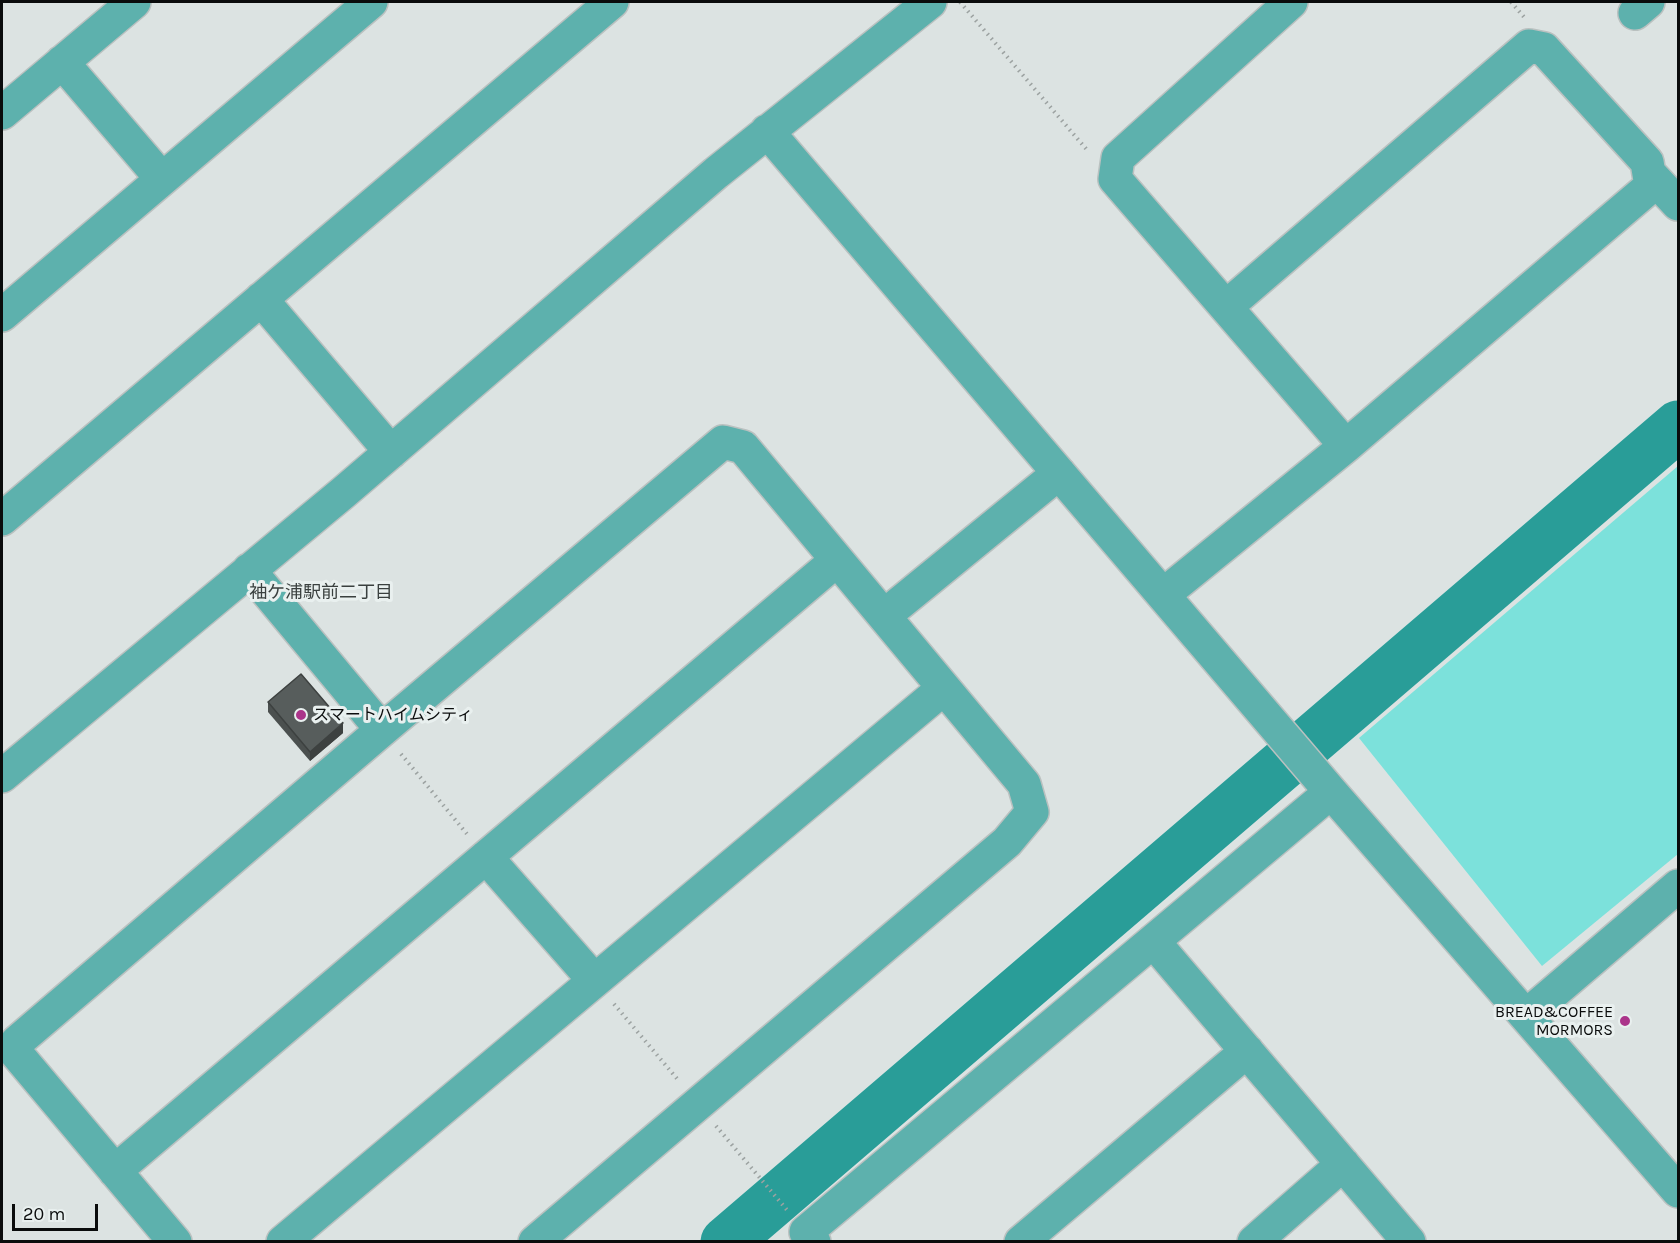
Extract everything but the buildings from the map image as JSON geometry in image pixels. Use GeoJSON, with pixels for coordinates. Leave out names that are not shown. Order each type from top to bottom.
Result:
{"type":"FeatureCollection","features":[{"type":"Feature","properties":{"kind":"street"},"geometry":{"type":"LineString","coordinates":[[2,113],[134,2]]}},
{"type":"Feature","properties":{"kind":"street"},"geometry":{"type":"LineString","coordinates":[[2,315],[370,2]]}},
{"type":"Feature","properties":{"kind":"street"},"geometry":{"type":"LineString","coordinates":[[2,519],[612,2]]}},
{"type":"Feature","properties":{"kind":"street"},"geometry":{"type":"LineString","coordinates":[[2,776],[391,452],[716,173],[930,2]]}},
{"type":"Feature","properties":{"kind":"street"},"geometry":{"type":"LineString","coordinates":[[1291,2],[1118,158],[1115,179],[1346,446]]}},
{"type":"Feature","properties":{"kind":"street"},"geometry":{"type":"LineString","coordinates":[[1163,595],[1346,446],[1651,186],[1647,162],[1544,49],[1529,46],[1226,307]]}},
{"type":"Feature","properties":{"kind":"street"},"geometry":{"type":"LineString","coordinates":[[62,63],[162,179]]}},
{"type":"Feature","properties":{"kind":"street"},"geometry":{"type":"LineString","coordinates":[[767,131],[1331,792],[1678,1191]]}},
{"type":"Feature","properties":{"kind":"street"},"geometry":{"type":"LineString","coordinates":[[1648,173],[1678,204]]}},
{"type":"Feature","properties":{"kind":"street"},"geometry":{"type":"LineString","coordinates":[[261,299],[391,452]]}},
{"type":"Feature","properties":{"kind":"street"},"geometry":{"type":"LineString","coordinates":[[175,1242],[16,1053],[18,1042],[723,442],[743,447],[1024,784],[1032,812],[1007,842],[535,1242]]}},
{"type":"Feature","properties":{"kind":"street"},"geometry":{"type":"LineString","coordinates":[[884,616],[1059,473]]}},
{"type":"Feature","properties":{"kind":"street"},"geometry":{"type":"LineString","coordinates":[[115,1170],[837,560]]}},
{"type":"Feature","properties":{"kind":"street"},"geometry":{"type":"LineString","coordinates":[[249,570],[382,730]]}},
{"type":"Feature","properties":{"kind":"street"},"geometry":{"type":"LineString","coordinates":[[283,1242],[944,688]]}},
{"type":"Feature","properties":{"kind":"street"},"geometry":{"type":"LineString","coordinates":[[814,1242],[806,1232],[1331,792]]}},
{"type":"Feature","properties":{"kind":"street"},"geometry":{"type":"LineString","coordinates":[[486,857],[594,980]]}},
{"type":"Feature","properties":{"kind":"street"},"geometry":{"type":"LineString","coordinates":[[1526,1016],[1678,886]]}},
{"type":"Feature","properties":{"kind":"street"},"geometry":{"type":"LineString","coordinates":[[1153,941],[1409,1242]]}},
{"type":"Feature","properties":{"kind":"street"},"geometry":{"type":"LineString","coordinates":[[1021,1242],[1247,1051]]}},
{"type":"Feature","properties":{"kind":"street"},"geometry":{"type":"LineString","coordinates":[[1254,1242],[1343,1164]]}},
{"type":"Feature","properties":{"kind":"path"},"geometry":{"type":"LineString","coordinates":[[960,2],[1088,151],[1116,167]]}},
{"type":"Feature","properties":{"kind":"path"},"geometry":{"type":"LineString","coordinates":[[382,730],[486,857]]}},
{"type":"Feature","properties":{"kind":"shaded area"},"geometry":{"type":"Polygon","coordinates":[[[1678,466],[1678,854],[1542,966],[1359,738],[1678,466]]]}},
{"type":"Feature","properties":{"kind":"waterway"},"geometry":{"type":"LineString","coordinates":[[726,1242],[1678,426]]}},
{"type":"Feature","properties":{"kind":"place","name":"スマートハイムシティ"},"geometry":{"type":"Point","coordinates":[301,715]}},
{"type":"Feature","properties":{"kind":"place","name":"BREAD&COFFEE MORMORS"},"geometry":{"type":"Point","coordinates":[1625,1021]}},
{"type":"Feature","properties":{"kind":"district","name":"袖ケ浦駅前二丁目"},"geometry":{"type":"Point","coordinates":[321,593]}}]}
